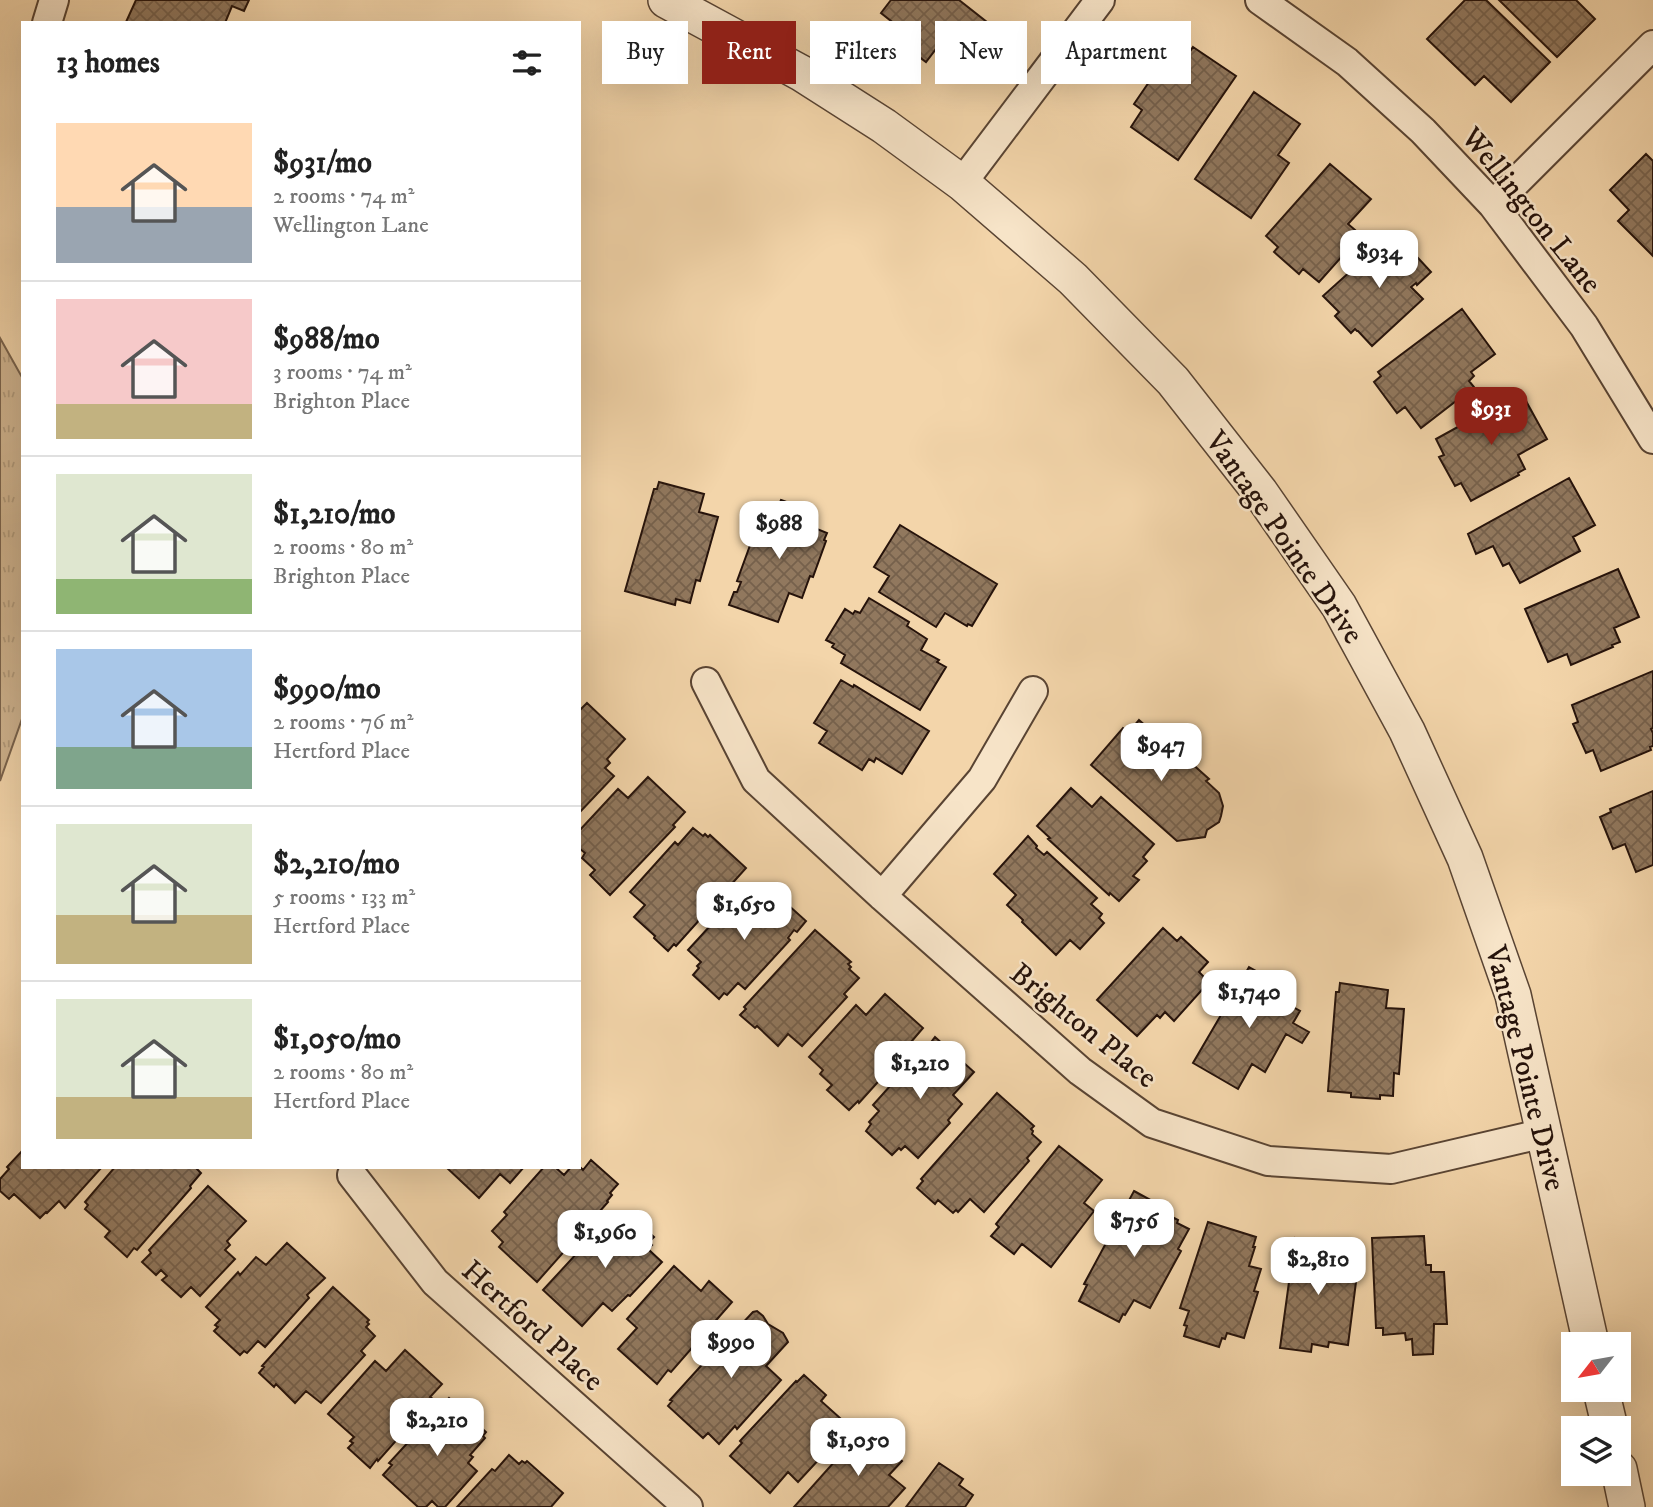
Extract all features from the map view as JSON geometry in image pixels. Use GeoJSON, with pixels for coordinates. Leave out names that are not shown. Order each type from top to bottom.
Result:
{"type":"FeatureCollection","features":[{"type":"Feature","properties":{"kind":"street"},"geometry":{"type":"LineString","coordinates":[[48,21],[54,0]]}},
{"type":"Feature","properties":{"kind":"street","name":"Vantage Pointe Drive"},"geometry":{"type":"LineString","coordinates":[[666,0],[801,73],[884,126],[962,183],[1073,279],[1173,382],[1260,492],[1339,606],[1407,731],[1465,858],[1513,995],[1588,1332]]}},
{"type":"Feature","properties":{"kind":"street"},"geometry":{"type":"LineString","coordinates":[[962,183],[1100,0]]}},
{"type":"Feature","properties":{"kind":"street","name":"Wellington Lane"},"geometry":{"type":"LineString","coordinates":[[1260,0],[1347,62],[1423,131],[1493,205],[1584,326],[1653,439]]}},
{"type":"Feature","properties":{"kind":"street"},"geometry":{"type":"LineString","coordinates":[[1493,205],[1653,45]]}},
{"type":"Feature","properties":{"kind":"street","name":"Brighton Place"},"geometry":{"type":"LineString","coordinates":[[706,682],[756,780],[882,896],[1080,1071],[1152,1123],[1268,1161],[1391,1169],[1545,1133]]}},
{"type":"Feature","properties":{"kind":"street"},"geometry":{"type":"LineString","coordinates":[[882,896],[982,779],[1033,691]]}},
{"type":"Feature","properties":{"kind":"street","name":"Hertford Place"},"geometry":{"type":"LineString","coordinates":[[352,1175],[435,1282],[688,1507]]}},
{"type":"Feature","properties":{"kind":"street"},"geometry":{"type":"LineString","coordinates":[[1623,1486],[1627,1507]]}},
{"type":"Feature","properties":{"kind":"green space"},"geometry":{"type":"Polygon","coordinates":[[[0,338],[21,375],[21,722],[0,781],[0,338]]]}},
{"type":"Feature","properties":{"kind":"building"},"geometry":{"type":"Polygon","coordinates":[[[136,0],[249,0],[244,11],[232,6],[226,21],[126,21],[136,0]]]}},
{"type":"Feature","properties":{"kind":"building"},"geometry":{"type":"Polygon","coordinates":[[[891,0],[959,0],[986,21],[935,21],[935,50],[926,62],[921,58],[921,21],[891,21],[881,13],[891,0]]]}},
{"type":"Feature","properties":{"kind":"building"},"geometry":{"type":"Polygon","coordinates":[[[1465,0],[1486,0],[1550,62],[1511,102],[1484,76],[1475,85],[1427,39],[1465,0]]]}},
{"type":"Feature","properties":{"kind":"building"},"geometry":{"type":"Polygon","coordinates":[[[1499,0],[1576,0],[1595,19],[1557,57],[1499,0]]]}},
{"type":"Feature","properties":{"kind":"building"},"geometry":{"type":"Polygon","coordinates":[[[1193,47],[1236,76],[1178,160],[1131,127],[1142,110],[1134,104],[1148,84],[1191,84],[1193,47]]]}},
{"type":"Feature","properties":{"kind":"building"},"geometry":{"type":"Polygon","coordinates":[[[1254,92],[1300,124],[1278,155],[1289,163],[1251,218],[1195,179],[1254,92]]]}},
{"type":"Feature","properties":{"kind":"building"},"geometry":{"type":"Polygon","coordinates":[[[1646,154],[1653,161],[1653,256],[1618,221],[1629,210],[1610,190],[1646,154]]]}},
{"type":"Feature","properties":{"kind":"building"},"geometry":{"type":"Polygon","coordinates":[[[1330,164],[1371,199],[1348,224],[1361,235],[1319,282],[1303,269],[1299,274],[1274,252],[1278,247],[1266,236],[1330,164]]]}},
{"type":"Feature","properties":{"kind":"building"},"geometry":{"type":"Polygon","coordinates":[[[1394,232],[1431,272],[1411,287],[1423,299],[1372,346],[1355,329],[1351,333],[1335,316],[1339,312],[1323,296],[1394,232]]]}},
{"type":"Feature","properties":{"kind":"building"},"geometry":{"type":"Polygon","coordinates":[[[1462,309],[1495,354],[1471,372],[1474,376],[1469,381],[1474,387],[1421,428],[1405,407],[1397,413],[1374,382],[1381,376],[1378,372],[1462,309]]]}},
{"type":"Feature","properties":{"kind":"building"},"geometry":{"type":"Polygon","coordinates":[[[1521,392],[1547,439],[1518,455],[1525,469],[1518,473],[1519,475],[1471,501],[1461,483],[1455,486],[1439,457],[1444,455],[1436,439],[1521,392]]]}},
{"type":"Feature","properties":{"kind":"building"},"geometry":{"type":"Polygon","coordinates":[[[1569,478],[1595,525],[1573,537],[1580,551],[1520,583],[1509,563],[1503,566],[1493,546],[1476,554],[1468,534],[1569,478]]]}},
{"type":"Feature","properties":{"kind":"building"},"geometry":{"type":"Polygon","coordinates":[[[659,482],[704,494],[699,512],[718,517],[700,581],[696,580],[690,603],[676,599],[675,605],[625,591],[654,489],[657,489],[659,482]]]}},
{"type":"Feature","properties":{"kind":"building"},"geometry":{"type":"Polygon","coordinates":[[[781,500],[814,512],[812,527],[827,533],[813,577],[810,576],[802,598],[789,593],[778,622],[729,605],[741,582],[737,581],[760,518],[768,521],[774,506],[778,507],[781,500]]]}},
{"type":"Feature","properties":{"kind":"building"},"geometry":{"type":"Polygon","coordinates":[[[900,525],[997,584],[972,626],[967,626],[945,613],[936,627],[879,592],[889,576],[874,567],[900,525]]]}},
{"type":"Feature","properties":{"kind":"building"},"geometry":{"type":"Polygon","coordinates":[[[1618,569],[1639,617],[1614,628],[1620,642],[1612,645],[1613,647],[1571,665],[1567,654],[1548,662],[1525,609],[1618,569]]]}},
{"type":"Feature","properties":{"kind":"building"},"geometry":{"type":"Polygon","coordinates":[[[869,598],[909,622],[907,626],[927,639],[921,650],[946,667],[920,710],[841,663],[845,655],[826,640],[845,609],[853,614],[855,611],[860,613],[869,598]]]}},
{"type":"Feature","properties":{"kind":"building"},"geometry":{"type":"Polygon","coordinates":[[[1653,671],[1651,750],[1601,771],[1593,750],[1586,753],[1573,724],[1578,722],[1572,705],[1653,671]]]}},
{"type":"Feature","properties":{"kind":"building"},"geometry":{"type":"Polygon","coordinates":[[[841,680],[853,687],[854,685],[929,731],[902,774],[876,758],[874,762],[869,759],[862,770],[819,743],[827,731],[814,723],[841,680]]]}},
{"type":"Feature","properties":{"kind":"building"},"geometry":{"type":"Polygon","coordinates":[[[587,703],[625,739],[607,759],[610,763],[605,768],[614,776],[581,811],[581,709],[587,703]]]}},
{"type":"Feature","properties":{"kind":"building"},"geometry":{"type":"Polygon","coordinates":[[[1139,720],[1157,736],[1159,734],[1209,779],[1206,781],[1219,793],[1223,806],[1221,816],[1219,822],[1207,830],[1205,837],[1177,841],[1091,765],[1123,728],[1129,732],[1139,720]]]}},
{"type":"Feature","properties":{"kind":"building"},"geometry":{"type":"Polygon","coordinates":[[[648,777],[685,812],[673,825],[675,827],[610,895],[590,875],[595,870],[582,858],[585,853],[581,850],[581,829],[618,789],[628,798],[648,777]]]}},
{"type":"Feature","properties":{"kind":"building"},"geometry":{"type":"Polygon","coordinates":[[[1071,788],[1092,807],[1101,797],[1154,844],[1143,857],[1147,861],[1133,876],[1139,880],[1119,901],[1110,893],[1109,895],[1037,826],[1071,788]]]}},
{"type":"Feature","properties":{"kind":"building"},"geometry":{"type":"Polygon","coordinates":[[[1653,791],[1653,865],[1636,872],[1625,844],[1613,849],[1600,817],[1611,812],[1610,809],[1653,791]]]}},
{"type":"Feature","properties":{"kind":"building"},"geometry":{"type":"Polygon","coordinates":[[[693,828],[703,836],[710,835],[746,868],[676,946],[674,944],[668,951],[634,917],[645,905],[630,892],[675,842],[678,845],[693,828]]]}},
{"type":"Feature","properties":{"kind":"building"},"geometry":{"type":"Polygon","coordinates":[[[1028,836],[1036,848],[1044,855],[1047,852],[1097,898],[1091,904],[1102,914],[1099,918],[1104,923],[1080,949],[1070,940],[1056,955],[1007,905],[1016,895],[994,874],[1028,836]]]}},
{"type":"Feature","properties":{"kind":"building"},"geometry":{"type":"Polygon","coordinates":[[[767,886],[806,921],[797,932],[794,930],[788,938],[790,940],[745,989],[738,983],[719,999],[693,975],[701,962],[688,950],[737,900],[747,908],[767,886]]]}},
{"type":"Feature","properties":{"kind":"building"},"geometry":{"type":"Polygon","coordinates":[[[1163,928],[1177,941],[1181,937],[1208,962],[1199,972],[1209,982],[1174,1021],[1165,1012],[1160,1018],[1157,1015],[1137,1036],[1097,1000],[1163,928]]]}},
{"type":"Feature","properties":{"kind":"building"},"geometry":{"type":"Polygon","coordinates":[[[815,930],[851,962],[848,964],[851,967],[849,969],[859,978],[844,994],[847,997],[802,1046],[788,1034],[778,1046],[757,1026],[755,1028],[740,1015],[746,1009],[744,1007],[815,930]]]}},
{"type":"Feature","properties":{"kind":"building"},"geometry":{"type":"Polygon","coordinates":[[[1249,967],[1274,981],[1271,987],[1286,995],[1282,1001],[1300,1011],[1293,1023],[1309,1032],[1302,1043],[1286,1034],[1265,1072],[1252,1064],[1238,1089],[1193,1063],[1249,967]]]}},
{"type":"Feature","properties":{"kind":"building"},"geometry":{"type":"Polygon","coordinates":[[[1340,983],[1388,990],[1386,1008],[1404,1009],[1399,1074],[1394,1073],[1393,1096],[1380,1095],[1380,1099],[1351,1097],[1351,1093],[1328,1091],[1336,992],[1339,992],[1340,983]]]}},
{"type":"Feature","properties":{"kind":"building"},"geometry":{"type":"Polygon","coordinates":[[[885,994],[923,1028],[911,1042],[913,1043],[859,1103],[858,1101],[849,1110],[827,1090],[832,1085],[820,1074],[823,1070],[809,1057],[856,1005],[866,1015],[885,994]]]}},
{"type":"Feature","properties":{"kind":"building"},"geometry":{"type":"Polygon","coordinates":[[[935,1037],[974,1072],[953,1095],[962,1104],[948,1120],[950,1123],[918,1158],[905,1146],[892,1155],[866,1131],[871,1124],[869,1122],[879,1111],[873,1105],[917,1056],[919,1058],[935,1037]]]}},
{"type":"Feature","properties":{"kind":"building"},"geometry":{"type":"Polygon","coordinates":[[[997,1093],[1034,1126],[1031,1129],[1032,1134],[1041,1142],[1027,1158],[1029,1161],[984,1212],[970,1199],[958,1212],[956,1210],[953,1213],[938,1200],[935,1204],[917,1188],[923,1181],[921,1179],[997,1093]]]}},
{"type":"Feature","properties":{"kind":"building"},"geometry":{"type":"Polygon","coordinates":[[[1059,1146],[1102,1180],[1084,1203],[1094,1211],[1051,1267],[1022,1244],[1014,1254],[991,1236],[999,1227],[996,1224],[1059,1146]]]}},
{"type":"Feature","properties":{"kind":"building"},"geometry":{"type":"Polygon","coordinates":[[[21,1152],[21,1169],[100,1169],[65,1208],[59,1201],[40,1218],[14,1194],[9,1199],[0,1191],[0,1179],[9,1169],[7,1167],[21,1152]]]}},
{"type":"Feature","properties":{"kind":"building"},"geometry":{"type":"Polygon","coordinates":[[[591,1160],[618,1184],[610,1193],[612,1195],[608,1202],[537,1282],[499,1247],[503,1242],[492,1231],[507,1215],[504,1212],[542,1169],[557,1169],[564,1175],[569,1169],[583,1170],[591,1160]]]}},
{"type":"Feature","properties":{"kind":"building"},"geometry":{"type":"Polygon","coordinates":[[[113,1169],[197,1169],[201,1173],[137,1250],[134,1248],[127,1257],[105,1237],[110,1231],[85,1209],[88,1205],[85,1202],[113,1169]]]}},
{"type":"Feature","properties":{"kind":"building"},"geometry":{"type":"Polygon","coordinates":[[[448,1169],[522,1169],[510,1183],[500,1174],[479,1198],[448,1169]]]}},
{"type":"Feature","properties":{"kind":"building"},"geometry":{"type":"Polygon","coordinates":[[[208,1186],[246,1221],[227,1241],[230,1245],[225,1250],[235,1259],[200,1296],[191,1287],[181,1297],[162,1280],[167,1276],[161,1270],[156,1275],[142,1262],[151,1253],[149,1250],[208,1186]]]}},
{"type":"Feature","properties":{"kind":"building"},"geometry":{"type":"Polygon","coordinates":[[[1134,1191],[1158,1204],[1155,1208],[1189,1229],[1178,1249],[1181,1251],[1150,1308],[1134,1300],[1119,1322],[1079,1301],[1087,1285],[1084,1284],[1134,1191]]]}},
{"type":"Feature","properties":{"kind":"building"},"geometry":{"type":"Polygon","coordinates":[[[628,1213],[654,1237],[649,1242],[652,1245],[648,1249],[662,1262],[612,1311],[603,1303],[582,1326],[543,1290],[604,1224],[611,1230],[628,1213]]]}},
{"type":"Feature","properties":{"kind":"building"},"geometry":{"type":"Polygon","coordinates":[[[1208,1222],[1256,1237],[1249,1266],[1261,1269],[1254,1291],[1258,1292],[1244,1338],[1227,1333],[1219,1347],[1184,1336],[1187,1326],[1184,1325],[1189,1311],[1180,1308],[1208,1222]]]}},
{"type":"Feature","properties":{"kind":"building"},"geometry":{"type":"Polygon","coordinates":[[[1424,1236],[1426,1265],[1431,1265],[1431,1272],[1444,1272],[1447,1324],[1434,1324],[1433,1354],[1413,1355],[1412,1339],[1406,1340],[1405,1333],[1383,1335],[1383,1328],[1376,1328],[1372,1238],[1424,1236]]]}},
{"type":"Feature","properties":{"kind":"building"},"geometry":{"type":"Polygon","coordinates":[[[1295,1238],[1345,1245],[1342,1272],[1357,1274],[1348,1345],[1329,1342],[1328,1347],[1312,1344],[1311,1352],[1280,1348],[1295,1238]]]}},
{"type":"Feature","properties":{"kind":"building"},"geometry":{"type":"Polygon","coordinates":[[[287,1243],[325,1278],[307,1295],[309,1298],[265,1347],[258,1341],[247,1353],[244,1351],[240,1355],[214,1331],[220,1320],[206,1307],[238,1272],[240,1275],[256,1257],[266,1265],[287,1243]]]}},
{"type":"Feature","properties":{"kind":"building"},"geometry":{"type":"Polygon","coordinates":[[[674,1266],[701,1291],[709,1281],[732,1302],[671,1372],[668,1370],[657,1384],[618,1349],[637,1328],[627,1319],[674,1266]]]}},
{"type":"Feature","properties":{"kind":"building"},"geometry":{"type":"Polygon","coordinates":[[[333,1287],[369,1320],[366,1327],[375,1336],[361,1351],[365,1355],[321,1403],[306,1391],[295,1403],[276,1384],[274,1387],[259,1373],[264,1367],[262,1366],[333,1287]]]}},
{"type":"Feature","properties":{"kind":"building"},"geometry":{"type":"Polygon","coordinates":[[[757,1311],[768,1324],[783,1333],[788,1342],[766,1366],[781,1380],[737,1429],[735,1426],[719,1444],[708,1433],[703,1438],[668,1406],[672,1401],[670,1400],[737,1326],[738,1328],[757,1311]]]}},
{"type":"Feature","properties":{"kind":"building"},"geometry":{"type":"Polygon","coordinates":[[[405,1350],[442,1384],[430,1397],[433,1399],[370,1468],[348,1448],[354,1437],[328,1414],[375,1361],[386,1371],[405,1350]]]}},
{"type":"Feature","properties":{"kind":"building"},"geometry":{"type":"Polygon","coordinates":[[[804,1375],[826,1395],[821,1401],[840,1418],[838,1420],[847,1429],[798,1482],[788,1472],[770,1493],[730,1456],[742,1443],[740,1441],[804,1375]]]}},
{"type":"Feature","properties":{"kind":"building"},"geometry":{"type":"Polygon","coordinates":[[[449,1398],[486,1432],[483,1436],[485,1438],[470,1455],[473,1457],[468,1463],[477,1471],[445,1507],[438,1507],[432,1501],[426,1507],[418,1507],[383,1475],[392,1465],[389,1463],[449,1398]]]}},
{"type":"Feature","properties":{"kind":"building"},"geometry":{"type":"Polygon","coordinates":[[[867,1430],[902,1461],[889,1475],[905,1488],[888,1507],[794,1507],[861,1432],[863,1435],[867,1430]]]}},
{"type":"Feature","properties":{"kind":"building"},"geometry":{"type":"Polygon","coordinates":[[[509,1455],[519,1464],[527,1461],[563,1493],[551,1507],[457,1507],[492,1469],[495,1471],[509,1455]]]}},
{"type":"Feature","properties":{"kind":"building"},"geometry":{"type":"Polygon","coordinates":[[[939,1463],[963,1479],[959,1485],[973,1495],[965,1507],[906,1507],[939,1463]]]}}]}
